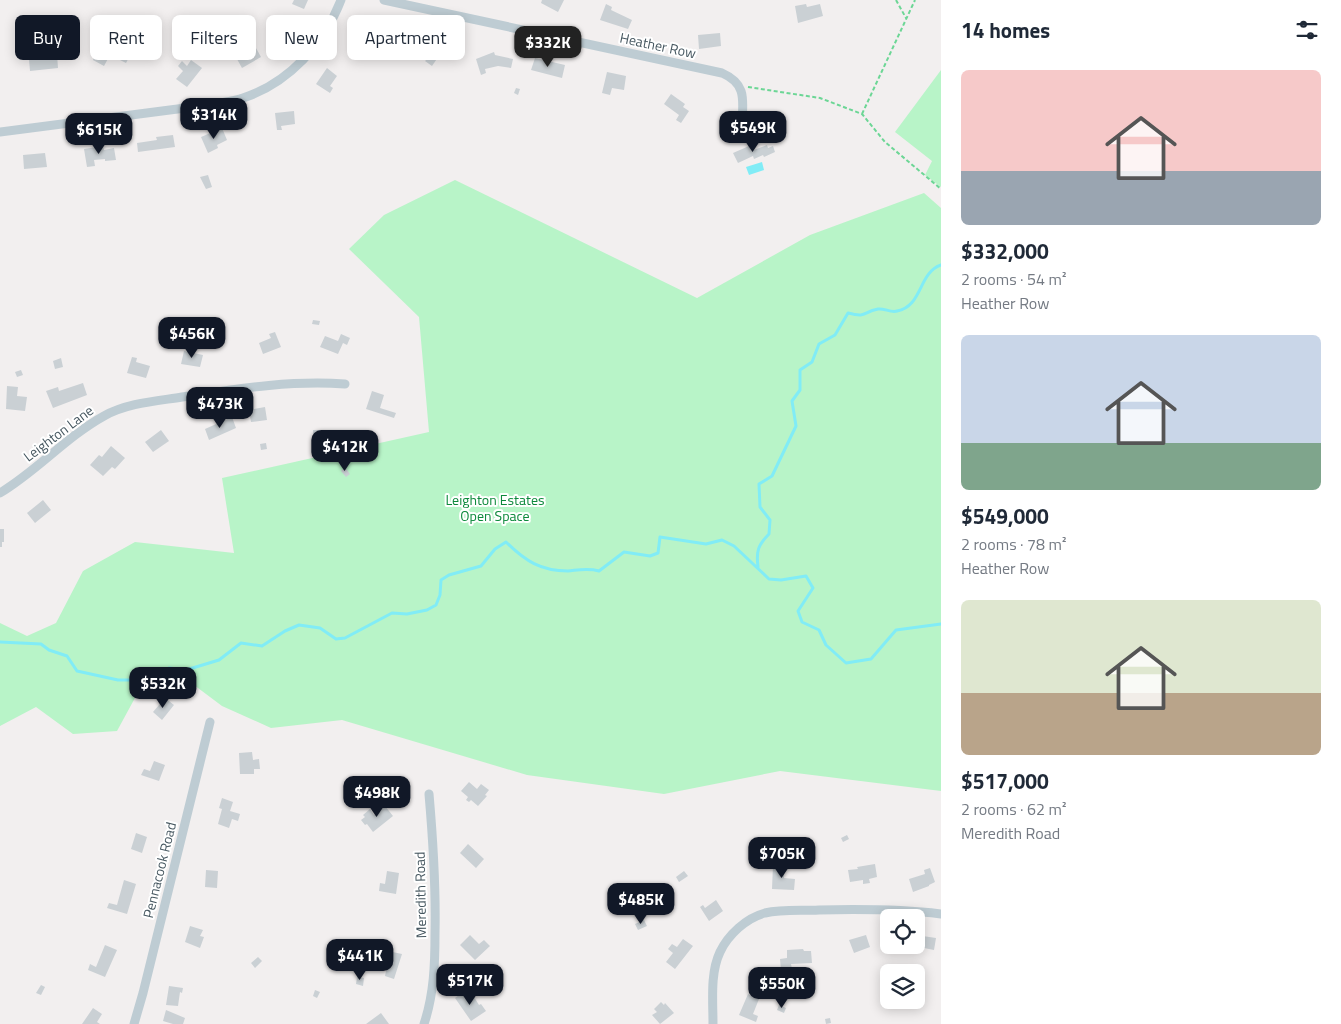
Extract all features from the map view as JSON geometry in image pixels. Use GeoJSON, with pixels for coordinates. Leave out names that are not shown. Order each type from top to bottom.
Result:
{"type":"FeatureCollection","features":[{"type":"Feature","properties":{"kind":"street"},"geometry":{"type":"LineString","coordinates":[[0,132],[216,104],[244,98],[276,82],[301,62],[323,36],[341,0]]}},
{"type":"Feature","properties":{"kind":"street","name":"Heather Row"},"geometry":{"type":"LineString","coordinates":[[384,0],[722,73],[729,76],[738,85]]}},
{"type":"Feature","properties":{"kind":"street"},"geometry":{"type":"LineString","coordinates":[[738,85],[744,98],[742,123]]}},
{"type":"Feature","properties":{"kind":"street","name":"Leighton Lane"},"geometry":{"type":"LineString","coordinates":[[0,493],[89,424],[106,414],[121,409],[149,402],[264,384],[326,382],[345,384]]}},
{"type":"Feature","properties":{"kind":"street","name":"Pennacook Road"},"geometry":{"type":"LineString","coordinates":[[134,1024],[210,722]]}},
{"type":"Feature","properties":{"kind":"street","name":"Meredith Road"},"geometry":{"type":"LineString","coordinates":[[424,1024],[432,998],[434,976],[435,898],[429,794]]}},
{"type":"Feature","properties":{"kind":"street"},"geometry":{"type":"LineString","coordinates":[[713,1024],[714,969],[717,958],[732,934],[756,917],[779,911],[860,909],[941,914]]}},
{"type":"Feature","properties":{"kind":"path"},"geometry":{"type":"LineString","coordinates":[[896,0],[906,18]]}},
{"type":"Feature","properties":{"kind":"path"},"geometry":{"type":"LineString","coordinates":[[862,114],[915,0]]}},
{"type":"Feature","properties":{"kind":"path"},"geometry":{"type":"LineString","coordinates":[[738,85],[820,98],[862,114],[885,142],[941,190]]}},
{"type":"Feature","properties":{"kind":"green space"},"geometry":{"type":"Polygon","coordinates":[[[941,70],[941,187],[925,175],[932,161],[895,132],[941,70]]]}},
{"type":"Feature","properties":{"kind":"green space","name":"Leighton Estates Open Space"},"geometry":{"type":"Polygon","coordinates":[[[455,180],[697,298],[810,235],[924,193],[941,208],[941,791],[780,771],[664,794],[527,775],[342,720],[271,728],[222,706],[190,682],[175,675],[142,685],[117,731],[73,734],[36,707],[0,726],[0,623],[27,636],[56,623],[83,571],[135,542],[234,553],[222,478],[429,432],[419,317],[349,249],[384,215],[455,180]]]}},
{"type":"Feature","properties":{"kind":"water"},"geometry":{"type":"Polygon","coordinates":[[[762,162],[764,170],[749,175],[746,167],[762,162]]]}},
{"type":"Feature","properties":{"kind":"building"},"geometry":{"type":"Polygon","coordinates":[[[294,0],[308,0],[304,9],[292,4],[294,0]]]}},
{"type":"Feature","properties":{"kind":"building"},"geometry":{"type":"Polygon","coordinates":[[[542,0],[564,0],[558,12],[541,3],[542,0]]]}},
{"type":"Feature","properties":{"kind":"building"},"geometry":{"type":"Polygon","coordinates":[[[606,4],[612,7],[611,10],[632,20],[628,29],[600,20],[606,4]]]}},
{"type":"Feature","properties":{"kind":"building"},"geometry":{"type":"Polygon","coordinates":[[[806,4],[807,7],[820,4],[823,16],[798,23],[795,6],[806,4]]]}},
{"type":"Feature","properties":{"kind":"building"},"geometry":{"type":"Polygon","coordinates":[[[720,33],[721,46],[699,49],[698,35],[720,33]]]}},
{"type":"Feature","properties":{"kind":"building"},"geometry":{"type":"Polygon","coordinates":[[[256,48],[261,57],[256,60],[256,48]]]}},
{"type":"Feature","properties":{"kind":"building"},"geometry":{"type":"Polygon","coordinates":[[[494,52],[495,55],[513,59],[511,68],[498,66],[485,69],[486,73],[481,75],[476,59],[494,52]]]}},
{"type":"Feature","properties":{"kind":"building"},"geometry":{"type":"Polygon","coordinates":[[[535,58],[565,65],[562,78],[531,70],[535,58]]]}},
{"type":"Feature","properties":{"kind":"building"},"geometry":{"type":"Polygon","coordinates":[[[29,60],[57,60],[58,68],[30,71],[29,60]]]}},
{"type":"Feature","properties":{"kind":"building"},"geometry":{"type":"Polygon","coordinates":[[[93,60],[107,60],[104,66],[93,60]]]}},
{"type":"Feature","properties":{"kind":"building"},"geometry":{"type":"Polygon","coordinates":[[[191,60],[202,68],[187,87],[176,79],[183,71],[178,66],[182,61],[187,66],[191,60]]]}},
{"type":"Feature","properties":{"kind":"building"},"geometry":{"type":"Polygon","coordinates":[[[238,60],[256,60],[242,68],[238,60]]]}},
{"type":"Feature","properties":{"kind":"building"},"geometry":{"type":"Polygon","coordinates":[[[426,60],[436,60],[432,66],[426,60]]]}},
{"type":"Feature","properties":{"kind":"building"},"geometry":{"type":"Polygon","coordinates":[[[327,68],[337,76],[330,86],[333,88],[330,93],[316,84],[327,68]]]}},
{"type":"Feature","properties":{"kind":"building"},"geometry":{"type":"Polygon","coordinates":[[[607,72],[626,76],[624,90],[612,88],[610,95],[602,93],[607,72]]]}},
{"type":"Feature","properties":{"kind":"building"},"geometry":{"type":"Polygon","coordinates":[[[516,88],[520,89],[518,95],[514,93],[516,88]]]}},
{"type":"Feature","properties":{"kind":"building"},"geometry":{"type":"Polygon","coordinates":[[[671,94],[685,104],[683,107],[689,111],[681,123],[676,120],[679,115],[664,104],[671,94]]]}},
{"type":"Feature","properties":{"kind":"building"},"geometry":{"type":"Polygon","coordinates":[[[294,111],[295,124],[281,126],[282,130],[277,130],[275,113],[294,111]]]}},
{"type":"Feature","properties":{"kind":"building"},"geometry":{"type":"Polygon","coordinates":[[[222,128],[227,140],[217,145],[218,148],[208,153],[201,137],[222,128]]]}},
{"type":"Feature","properties":{"kind":"building"},"geometry":{"type":"Polygon","coordinates":[[[173,135],[175,147],[138,152],[137,143],[157,140],[156,137],[173,135]]]}},
{"type":"Feature","properties":{"kind":"building"},"geometry":{"type":"Polygon","coordinates":[[[767,145],[768,148],[773,146],[775,152],[764,157],[763,155],[754,159],[753,156],[738,163],[733,153],[749,146],[751,151],[767,145]]]}},
{"type":"Feature","properties":{"kind":"building"},"geometry":{"type":"Polygon","coordinates":[[[103,146],[104,150],[114,148],[116,160],[94,160],[95,166],[87,167],[84,149],[103,146]]]}},
{"type":"Feature","properties":{"kind":"building"},"geometry":{"type":"Polygon","coordinates":[[[45,153],[47,167],[24,169],[23,155],[45,153]]]}},
{"type":"Feature","properties":{"kind":"building"},"geometry":{"type":"Polygon","coordinates":[[[208,175],[212,187],[206,189],[200,177],[208,175]]]}},
{"type":"Feature","properties":{"kind":"building"},"geometry":{"type":"Polygon","coordinates":[[[313,320],[320,321],[319,325],[312,324],[313,320]]]}},
{"type":"Feature","properties":{"kind":"building"},"geometry":{"type":"Polygon","coordinates":[[[275,332],[281,347],[263,354],[259,343],[271,338],[269,334],[275,332]]]}},
{"type":"Feature","properties":{"kind":"building"},"geometry":{"type":"Polygon","coordinates":[[[341,334],[350,338],[347,345],[343,343],[338,354],[320,347],[325,336],[338,341],[341,334]]]}},
{"type":"Feature","properties":{"kind":"building"},"geometry":{"type":"Polygon","coordinates":[[[184,351],[203,355],[200,367],[181,364],[184,351]]]}},
{"type":"Feature","properties":{"kind":"building"},"geometry":{"type":"Polygon","coordinates":[[[132,357],[137,358],[136,362],[150,366],[146,378],[127,373],[132,357]]]}},
{"type":"Feature","properties":{"kind":"building"},"geometry":{"type":"Polygon","coordinates":[[[61,358],[63,367],[55,369],[53,361],[61,358]]]}},
{"type":"Feature","properties":{"kind":"building"},"geometry":{"type":"Polygon","coordinates":[[[21,370],[23,375],[17,377],[15,372],[21,370]]]}},
{"type":"Feature","properties":{"kind":"building"},"geometry":{"type":"Polygon","coordinates":[[[83,383],[87,395],[53,408],[46,391],[58,387],[59,391],[83,383]]]}},
{"type":"Feature","properties":{"kind":"building"},"geometry":{"type":"Polygon","coordinates":[[[7,386],[18,387],[17,396],[27,397],[25,411],[6,409],[7,386]]]}},
{"type":"Feature","properties":{"kind":"building"},"geometry":{"type":"Polygon","coordinates":[[[372,391],[384,395],[380,408],[396,413],[394,418],[366,409],[372,391]]]}},
{"type":"Feature","properties":{"kind":"building"},"geometry":{"type":"Polygon","coordinates":[[[265,407],[267,420],[251,422],[249,410],[265,407]]]}},
{"type":"Feature","properties":{"kind":"building"},"geometry":{"type":"Polygon","coordinates":[[[232,417],[236,428],[209,440],[205,429],[232,417]]]}},
{"type":"Feature","properties":{"kind":"building"},"geometry":{"type":"Polygon","coordinates":[[[161,430],[169,441],[153,452],[145,442],[161,430]]]}},
{"type":"Feature","properties":{"kind":"building"},"geometry":{"type":"Polygon","coordinates":[[[313,430],[333,430],[333,442],[319,442],[319,447],[313,446],[313,430]]]}},
{"type":"Feature","properties":{"kind":"building"},"geometry":{"type":"Polygon","coordinates":[[[266,443],[267,449],[261,450],[260,444],[266,443]]]}},
{"type":"Feature","properties":{"kind":"building"},"geometry":{"type":"Polygon","coordinates":[[[111,446],[125,458],[115,469],[112,467],[103,476],[90,465],[99,455],[102,457],[111,446]]]}},
{"type":"Feature","properties":{"kind":"building"},"geometry":{"type":"Polygon","coordinates":[[[345,467],[350,474],[346,477],[341,471],[345,467]]]}},
{"type":"Feature","properties":{"kind":"building"},"geometry":{"type":"Polygon","coordinates":[[[43,500],[51,510],[35,523],[27,513],[43,500]]]}},
{"type":"Feature","properties":{"kind":"building"},"geometry":{"type":"Polygon","coordinates":[[[0,529],[4,529],[2,547],[0,547],[0,529]]]}},
{"type":"Feature","properties":{"kind":"building"},"geometry":{"type":"Polygon","coordinates":[[[166,686],[171,690],[167,695],[162,692],[166,686]]]}},
{"type":"Feature","properties":{"kind":"building"},"geometry":{"type":"Polygon","coordinates":[[[165,698],[174,705],[162,720],[153,712],[165,698]]]}},
{"type":"Feature","properties":{"kind":"building"},"geometry":{"type":"Polygon","coordinates":[[[252,752],[253,760],[259,759],[260,769],[254,769],[254,774],[240,774],[239,753],[252,752]]]}},
{"type":"Feature","properties":{"kind":"building"},"geometry":{"type":"Polygon","coordinates":[[[154,761],[165,765],[159,781],[141,775],[144,769],[150,771],[154,761]]]}},
{"type":"Feature","properties":{"kind":"building"},"geometry":{"type":"Polygon","coordinates":[[[469,782],[477,789],[481,784],[489,790],[485,795],[487,796],[478,806],[471,800],[469,802],[466,800],[468,797],[461,791],[469,782]]]}},
{"type":"Feature","properties":{"kind":"building"},"geometry":{"type":"Polygon","coordinates":[[[222,798],[233,802],[230,811],[240,814],[238,821],[232,819],[229,828],[218,824],[222,809],[219,808],[222,798]]]}},
{"type":"Feature","properties":{"kind":"building"},"geometry":{"type":"Polygon","coordinates":[[[385,806],[393,816],[373,832],[361,820],[365,817],[363,815],[370,809],[374,815],[385,806]]]}},
{"type":"Feature","properties":{"kind":"building"},"geometry":{"type":"Polygon","coordinates":[[[136,833],[147,837],[142,853],[131,849],[136,833]]]}},
{"type":"Feature","properties":{"kind":"building"},"geometry":{"type":"Polygon","coordinates":[[[847,835],[849,839],[843,842],[841,838],[847,835]]]}},
{"type":"Feature","properties":{"kind":"building"},"geometry":{"type":"Polygon","coordinates":[[[468,844],[484,859],[476,868],[460,853],[468,844]]]}},
{"type":"Feature","properties":{"kind":"building"},"geometry":{"type":"Polygon","coordinates":[[[875,864],[877,877],[869,879],[870,883],[863,884],[863,880],[850,882],[848,870],[875,864]]]}},
{"type":"Feature","properties":{"kind":"building"},"geometry":{"type":"Polygon","coordinates":[[[773,865],[784,865],[784,878],[795,879],[794,890],[772,889],[773,865]]]}},
{"type":"Feature","properties":{"kind":"building"},"geometry":{"type":"Polygon","coordinates":[[[930,868],[935,882],[913,892],[909,879],[925,874],[924,870],[930,868]]]}},
{"type":"Feature","properties":{"kind":"building"},"geometry":{"type":"Polygon","coordinates":[[[206,870],[218,871],[217,888],[205,887],[206,870]]]}},
{"type":"Feature","properties":{"kind":"building"},"geometry":{"type":"Polygon","coordinates":[[[387,871],[399,873],[396,894],[379,891],[380,883],[385,884],[387,871]]]}},
{"type":"Feature","properties":{"kind":"building"},"geometry":{"type":"Polygon","coordinates":[[[684,871],[688,876],[679,882],[676,877],[684,871]]]}},
{"type":"Feature","properties":{"kind":"building"},"geometry":{"type":"Polygon","coordinates":[[[124,880],[136,884],[127,914],[107,908],[109,903],[117,905],[124,880]]]}},
{"type":"Feature","properties":{"kind":"building"},"geometry":{"type":"Polygon","coordinates":[[[716,900],[723,911],[709,921],[700,907],[703,905],[705,908],[716,900]]]}},
{"type":"Feature","properties":{"kind":"building"},"geometry":{"type":"Polygon","coordinates":[[[644,920],[647,926],[638,930],[635,924],[644,920]]]}},
{"type":"Feature","properties":{"kind":"building"},"geometry":{"type":"Polygon","coordinates":[[[190,926],[203,930],[200,936],[204,937],[200,948],[185,942],[190,926]]]}},
{"type":"Feature","properties":{"kind":"building"},"geometry":{"type":"Polygon","coordinates":[[[470,935],[479,944],[484,940],[490,946],[475,960],[460,945],[470,935]]]}},
{"type":"Feature","properties":{"kind":"building"},"geometry":{"type":"Polygon","coordinates":[[[866,935],[870,947],[854,953],[849,940],[866,935]]]}},
{"type":"Feature","properties":{"kind":"building"},"geometry":{"type":"Polygon","coordinates":[[[925,936],[936,938],[934,950],[925,948],[925,936]]]}},
{"type":"Feature","properties":{"kind":"building"},"geometry":{"type":"Polygon","coordinates":[[[683,939],[693,946],[675,969],[666,962],[673,953],[668,949],[672,944],[677,947],[683,939]]]}},
{"type":"Feature","properties":{"kind":"building"},"geometry":{"type":"Polygon","coordinates":[[[105,945],[117,950],[105,977],[88,970],[90,964],[96,967],[105,945]]]}},
{"type":"Feature","properties":{"kind":"building"},"geometry":{"type":"Polygon","coordinates":[[[803,949],[804,951],[811,951],[812,963],[791,964],[792,969],[781,970],[780,959],[787,958],[787,950],[803,949]]]}},
{"type":"Feature","properties":{"kind":"building"},"geometry":{"type":"Polygon","coordinates":[[[383,950],[402,954],[394,979],[385,976],[388,961],[381,958],[383,950]]]}},
{"type":"Feature","properties":{"kind":"building"},"geometry":{"type":"Polygon","coordinates":[[[258,957],[262,961],[255,968],[251,963],[258,957]]]}},
{"type":"Feature","properties":{"kind":"building"},"geometry":{"type":"Polygon","coordinates":[[[357,977],[364,978],[363,986],[356,984],[357,977]]]}},
{"type":"Feature","properties":{"kind":"building"},"geometry":{"type":"Polygon","coordinates":[[[41,985],[45,987],[41,995],[36,993],[41,985]]]}},
{"type":"Feature","properties":{"kind":"building"},"geometry":{"type":"Polygon","coordinates":[[[169,986],[183,988],[182,993],[180,992],[178,1006],[166,1005],[169,986]]]}},
{"type":"Feature","properties":{"kind":"building"},"geometry":{"type":"Polygon","coordinates":[[[315,990],[320,992],[317,998],[313,996],[315,990]]]}},
{"type":"Feature","properties":{"kind":"building"},"geometry":{"type":"Polygon","coordinates":[[[465,991],[471,999],[474,997],[486,1011],[471,1021],[455,998],[465,991]]]}},
{"type":"Feature","properties":{"kind":"building"},"geometry":{"type":"Polygon","coordinates":[[[748,994],[759,999],[753,1014],[758,1016],[756,1022],[739,1015],[748,994]]]}},
{"type":"Feature","properties":{"kind":"building"},"geometry":{"type":"Polygon","coordinates":[[[661,1002],[664,1005],[665,1003],[674,1013],[660,1024],[652,1015],[657,1012],[654,1009],[661,1002]]]}},
{"type":"Feature","properties":{"kind":"building"},"geometry":{"type":"Polygon","coordinates":[[[779,1005],[786,1008],[784,1013],[777,1010],[779,1005]]]}},
{"type":"Feature","properties":{"kind":"building"},"geometry":{"type":"Polygon","coordinates":[[[93,1008],[102,1014],[97,1022],[100,1024],[82,1024],[93,1008]]]}},
{"type":"Feature","properties":{"kind":"building"},"geometry":{"type":"Polygon","coordinates":[[[166,1010],[185,1018],[183,1024],[163,1021],[166,1010]]]}},
{"type":"Feature","properties":{"kind":"building"},"geometry":{"type":"Polygon","coordinates":[[[381,1013],[389,1024],[366,1024],[381,1013]]]}},
{"type":"Feature","properties":{"kind":"building"},"geometry":{"type":"Polygon","coordinates":[[[830,1018],[831,1023],[826,1024],[825,1019],[830,1018]]]}},
{"type":"Feature","properties":{"kind":"waterway"},"geometry":{"type":"LineString","coordinates":[[758,567],[757,557],[759,549],[769,534],[770,520],[760,507],[759,484],[772,476],[796,426],[792,401],[800,390],[800,370],[812,362],[819,344],[835,335],[848,313],[862,315],[878,309],[895,311],[905,308],[912,303],[928,275],[941,265]]}},
{"type":"Feature","properties":{"kind":"waterway"},"geometry":{"type":"LineString","coordinates":[[0,642],[41,644],[49,650],[67,656],[77,671],[118,680],[143,680],[169,668],[186,670],[219,660],[241,643],[262,646],[285,631],[299,625],[320,628],[336,639],[345,638],[392,613],[407,614],[427,610],[436,605],[440,595],[441,580],[449,575],[481,566],[495,549],[506,542],[527,560],[542,567],[558,571],[587,569],[599,571],[624,552],[650,556],[658,553],[660,537],[706,544],[722,540],[734,546],[769,579],[781,580],[806,576],[813,588],[798,611],[802,622],[819,630],[826,645],[846,663],[871,659],[896,630],[941,624]]}}]}
